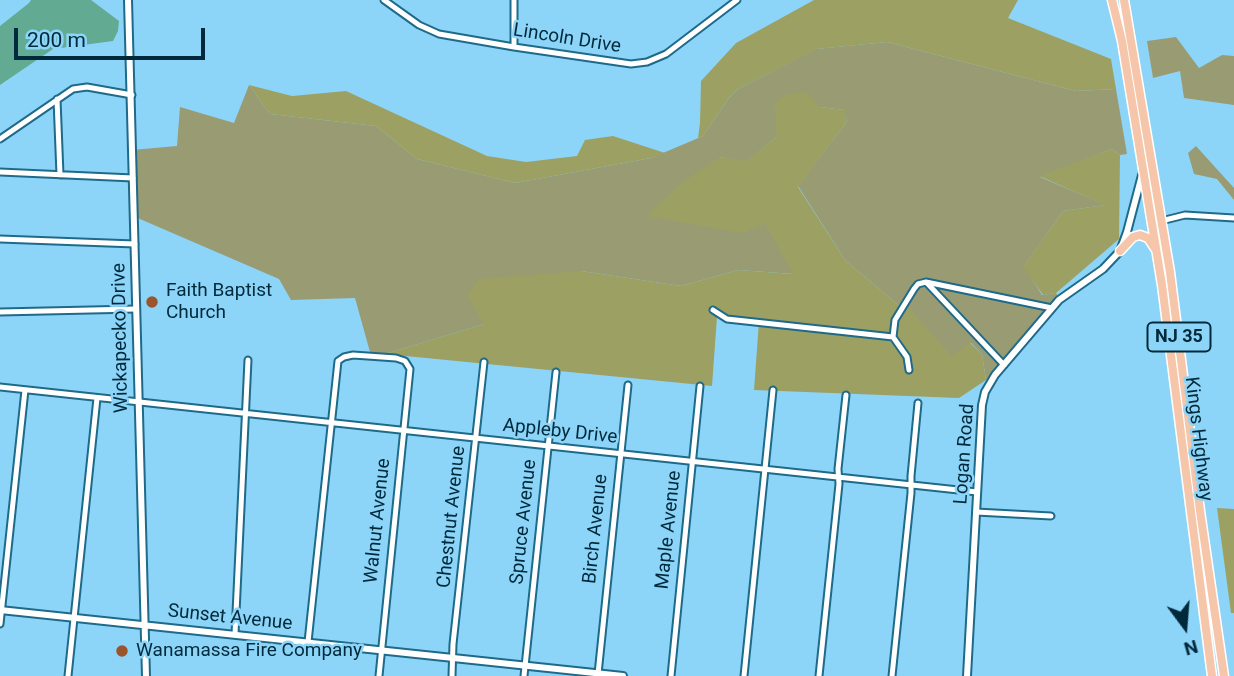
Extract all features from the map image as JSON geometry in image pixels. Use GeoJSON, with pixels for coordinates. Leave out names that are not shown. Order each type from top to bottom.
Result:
{"type":"FeatureCollection","features":[{"type":"Feature","properties":{"kind":"main road","name":"Kings Highway"},"geometry":{"type":"LineString","coordinates":[[1112,0],[1122,41],[1143,167],[1157,222],[1157,252],[1212,676]]}},
{"type":"Feature","properties":{"kind":"main road","name":"Kings Highway"},"geometry":{"type":"LineString","coordinates":[[1124,0],[1157,222],[1178,327],[1200,511],[1224,676]]}},
{"type":"Feature","properties":{"kind":"main road"},"geometry":{"type":"LineString","coordinates":[[1120,251],[1133,237],[1140,235],[1148,238],[1157,252]]}},
{"type":"Feature","properties":{"kind":"street","name":"Wickapecko Drive"},"geometry":{"type":"LineString","coordinates":[[128,0],[146,676]]}},
{"type":"Feature","properties":{"kind":"street","name":"Lincoln Drive"},"geometry":{"type":"LineString","coordinates":[[384,0],[419,25],[449,36],[613,63],[641,64],[666,54],[737,0]]}},
{"type":"Feature","properties":{"kind":"street"},"geometry":{"type":"LineString","coordinates":[[514,0],[514,47]]}},
{"type":"Feature","properties":{"kind":"street"},"geometry":{"type":"LineString","coordinates":[[0,139],[73,89],[91,87],[132,96]]}},
{"type":"Feature","properties":{"kind":"street"},"geometry":{"type":"LineString","coordinates":[[57,99],[60,175]]}},
{"type":"Feature","properties":{"kind":"street","name":"Logan Road"},"geometry":{"type":"LineString","coordinates":[[967,676],[983,401],[990,382],[1059,300],[1103,269],[1120,251],[1138,196],[1143,167]]}},
{"type":"Feature","properties":{"kind":"street"},"geometry":{"type":"LineString","coordinates":[[0,172],[133,178]]}},
{"type":"Feature","properties":{"kind":"street"},"geometry":{"type":"LineString","coordinates":[[1157,222],[1185,215],[1234,218]]}},
{"type":"Feature","properties":{"kind":"street"},"geometry":{"type":"LineString","coordinates":[[0,239],[135,244]]}},
{"type":"Feature","properties":{"kind":"street"},"geometry":{"type":"LineString","coordinates":[[909,370],[907,357],[893,337],[895,320],[918,284],[926,282],[1052,308]]}},
{"type":"Feature","properties":{"kind":"street"},"geometry":{"type":"LineString","coordinates":[[926,282],[1004,365]]}},
{"type":"Feature","properties":{"kind":"street"},"geometry":{"type":"LineString","coordinates":[[0,312],[136,309]]}},
{"type":"Feature","properties":{"kind":"street"},"geometry":{"type":"LineString","coordinates":[[713,310],[727,319],[893,337]]}},
{"type":"Feature","properties":{"kind":"street","name":"Walnut Avenue"},"geometry":{"type":"LineString","coordinates":[[331,423],[338,361],[344,356],[353,355],[405,360],[410,369],[379,676]]}},
{"type":"Feature","properties":{"kind":"street"},"geometry":{"type":"LineString","coordinates":[[235,634],[248,360]]}},
{"type":"Feature","properties":{"kind":"street","name":"Chestnut Avenue"},"geometry":{"type":"LineString","coordinates":[[452,676],[484,362]]}},
{"type":"Feature","properties":{"kind":"street","name":"Spruce Avenue"},"geometry":{"type":"LineString","coordinates":[[524,676],[556,372]]}},
{"type":"Feature","properties":{"kind":"street","name":"Birch Avenue"},"geometry":{"type":"LineString","coordinates":[[598,675],[628,385]]}},
{"type":"Feature","properties":{"kind":"street","name":"Maple Avenue"},"geometry":{"type":"LineString","coordinates":[[671,676],[701,386]]}},
{"type":"Feature","properties":{"kind":"street","name":"Appleby Drive"},"geometry":{"type":"LineString","coordinates":[[0,387],[977,492]]}},
{"type":"Feature","properties":{"kind":"street"},"geometry":{"type":"LineString","coordinates":[[0,624],[25,390]]}},
{"type":"Feature","properties":{"kind":"street"},"geometry":{"type":"LineString","coordinates":[[744,676],[773,390]]}},
{"type":"Feature","properties":{"kind":"street"},"geometry":{"type":"LineString","coordinates":[[819,676],[846,395]]}},
{"type":"Feature","properties":{"kind":"street"},"geometry":{"type":"LineString","coordinates":[[68,676],[97,398]]}},
{"type":"Feature","properties":{"kind":"street"},"geometry":{"type":"LineString","coordinates":[[892,676],[908,533],[918,403]]}},
{"type":"Feature","properties":{"kind":"street"},"geometry":{"type":"LineString","coordinates":[[308,642],[331,423]]}},
{"type":"Feature","properties":{"kind":"street"},"geometry":{"type":"LineString","coordinates":[[976,512],[1051,516]]}},
{"type":"Feature","properties":{"kind":"street","name":"Sunset Avenue"},"geometry":{"type":"LineString","coordinates":[[1,610],[623,676]]}},
{"type":"Feature","properties":{"kind":"shaded area"},"geometry":{"type":"Polygon","coordinates":[[[31,0],[91,0],[119,21],[118,31],[113,41],[53,49],[0,85],[0,26],[31,0]]]}},
{"type":"Feature","properties":{"kind":"shaded area"},"geometry":{"type":"Polygon","coordinates":[[[814,0],[1018,0],[1008,18],[1111,59],[1116,89],[1076,91],[887,42],[817,49],[738,89],[703,136],[698,138],[701,81],[736,43],[814,0]]]}},
{"type":"Feature","properties":{"kind":"shaded area"},"geometry":{"type":"Polygon","coordinates":[[[1176,37],[1199,68],[1222,55],[1234,56],[1234,105],[1184,98],[1180,71],[1153,78],[1147,41],[1176,37]]]}},
{"type":"Feature","properties":{"kind":"shaded area"},"geometry":{"type":"Polygon","coordinates":[[[887,42],[1076,91],[1116,89],[1127,154],[1120,155],[1112,149],[1040,177],[1106,205],[1063,211],[1024,266],[1042,295],[1056,293],[1060,299],[986,380],[982,354],[971,343],[951,357],[909,309],[902,308],[845,260],[798,186],[847,122],[844,110],[820,107],[776,137],[746,162],[720,157],[765,222],[794,274],[738,270],[681,286],[581,271],[484,324],[385,354],[370,352],[355,298],[291,300],[279,279],[133,216],[132,150],[177,146],[180,107],[234,123],[249,85],[270,114],[376,126],[417,159],[515,183],[651,158],[703,136],[738,89],[816,49],[887,42]]]}},
{"type":"Feature","properties":{"kind":"shaded area"},"geometry":{"type":"Polygon","coordinates":[[[249,85],[292,96],[346,91],[487,156],[526,162],[577,156],[585,140],[613,136],[665,153],[651,158],[515,183],[417,159],[376,126],[270,114],[249,85]]]}},
{"type":"Feature","properties":{"kind":"shaded area"},"geometry":{"type":"Polygon","coordinates":[[[806,92],[820,107],[845,110],[847,122],[798,187],[845,260],[902,308],[909,308],[951,356],[970,343],[982,354],[986,380],[959,398],[754,390],[759,321],[717,317],[712,386],[385,354],[484,324],[467,296],[479,279],[581,271],[681,286],[738,270],[793,274],[765,223],[743,233],[646,216],[681,183],[720,157],[746,161],[776,137],[775,103],[785,95],[806,92]]]}},
{"type":"Feature","properties":{"kind":"shaded area"},"geometry":{"type":"Polygon","coordinates":[[[1196,146],[1234,188],[1234,200],[1217,179],[1194,174],[1188,153],[1196,146]]]}},
{"type":"Feature","properties":{"kind":"shaded area"},"geometry":{"type":"Polygon","coordinates":[[[1112,149],[1120,155],[1119,239],[1056,293],[1043,295],[1023,267],[1063,211],[1105,205],[1039,176],[1112,149]]]}},
{"type":"Feature","properties":{"kind":"shaded area"},"geometry":{"type":"Polygon","coordinates":[[[1217,508],[1234,509],[1234,613],[1231,613],[1217,508]]]}},
{"type":"Feature","properties":{"kind":"place","name":"Faith Baptist Church"},"geometry":{"type":"Point","coordinates":[152,302]}},
{"type":"Feature","properties":{"kind":"place","name":"Wanamassa Fire Company"},"geometry":{"type":"Point","coordinates":[122,651]}}]}
